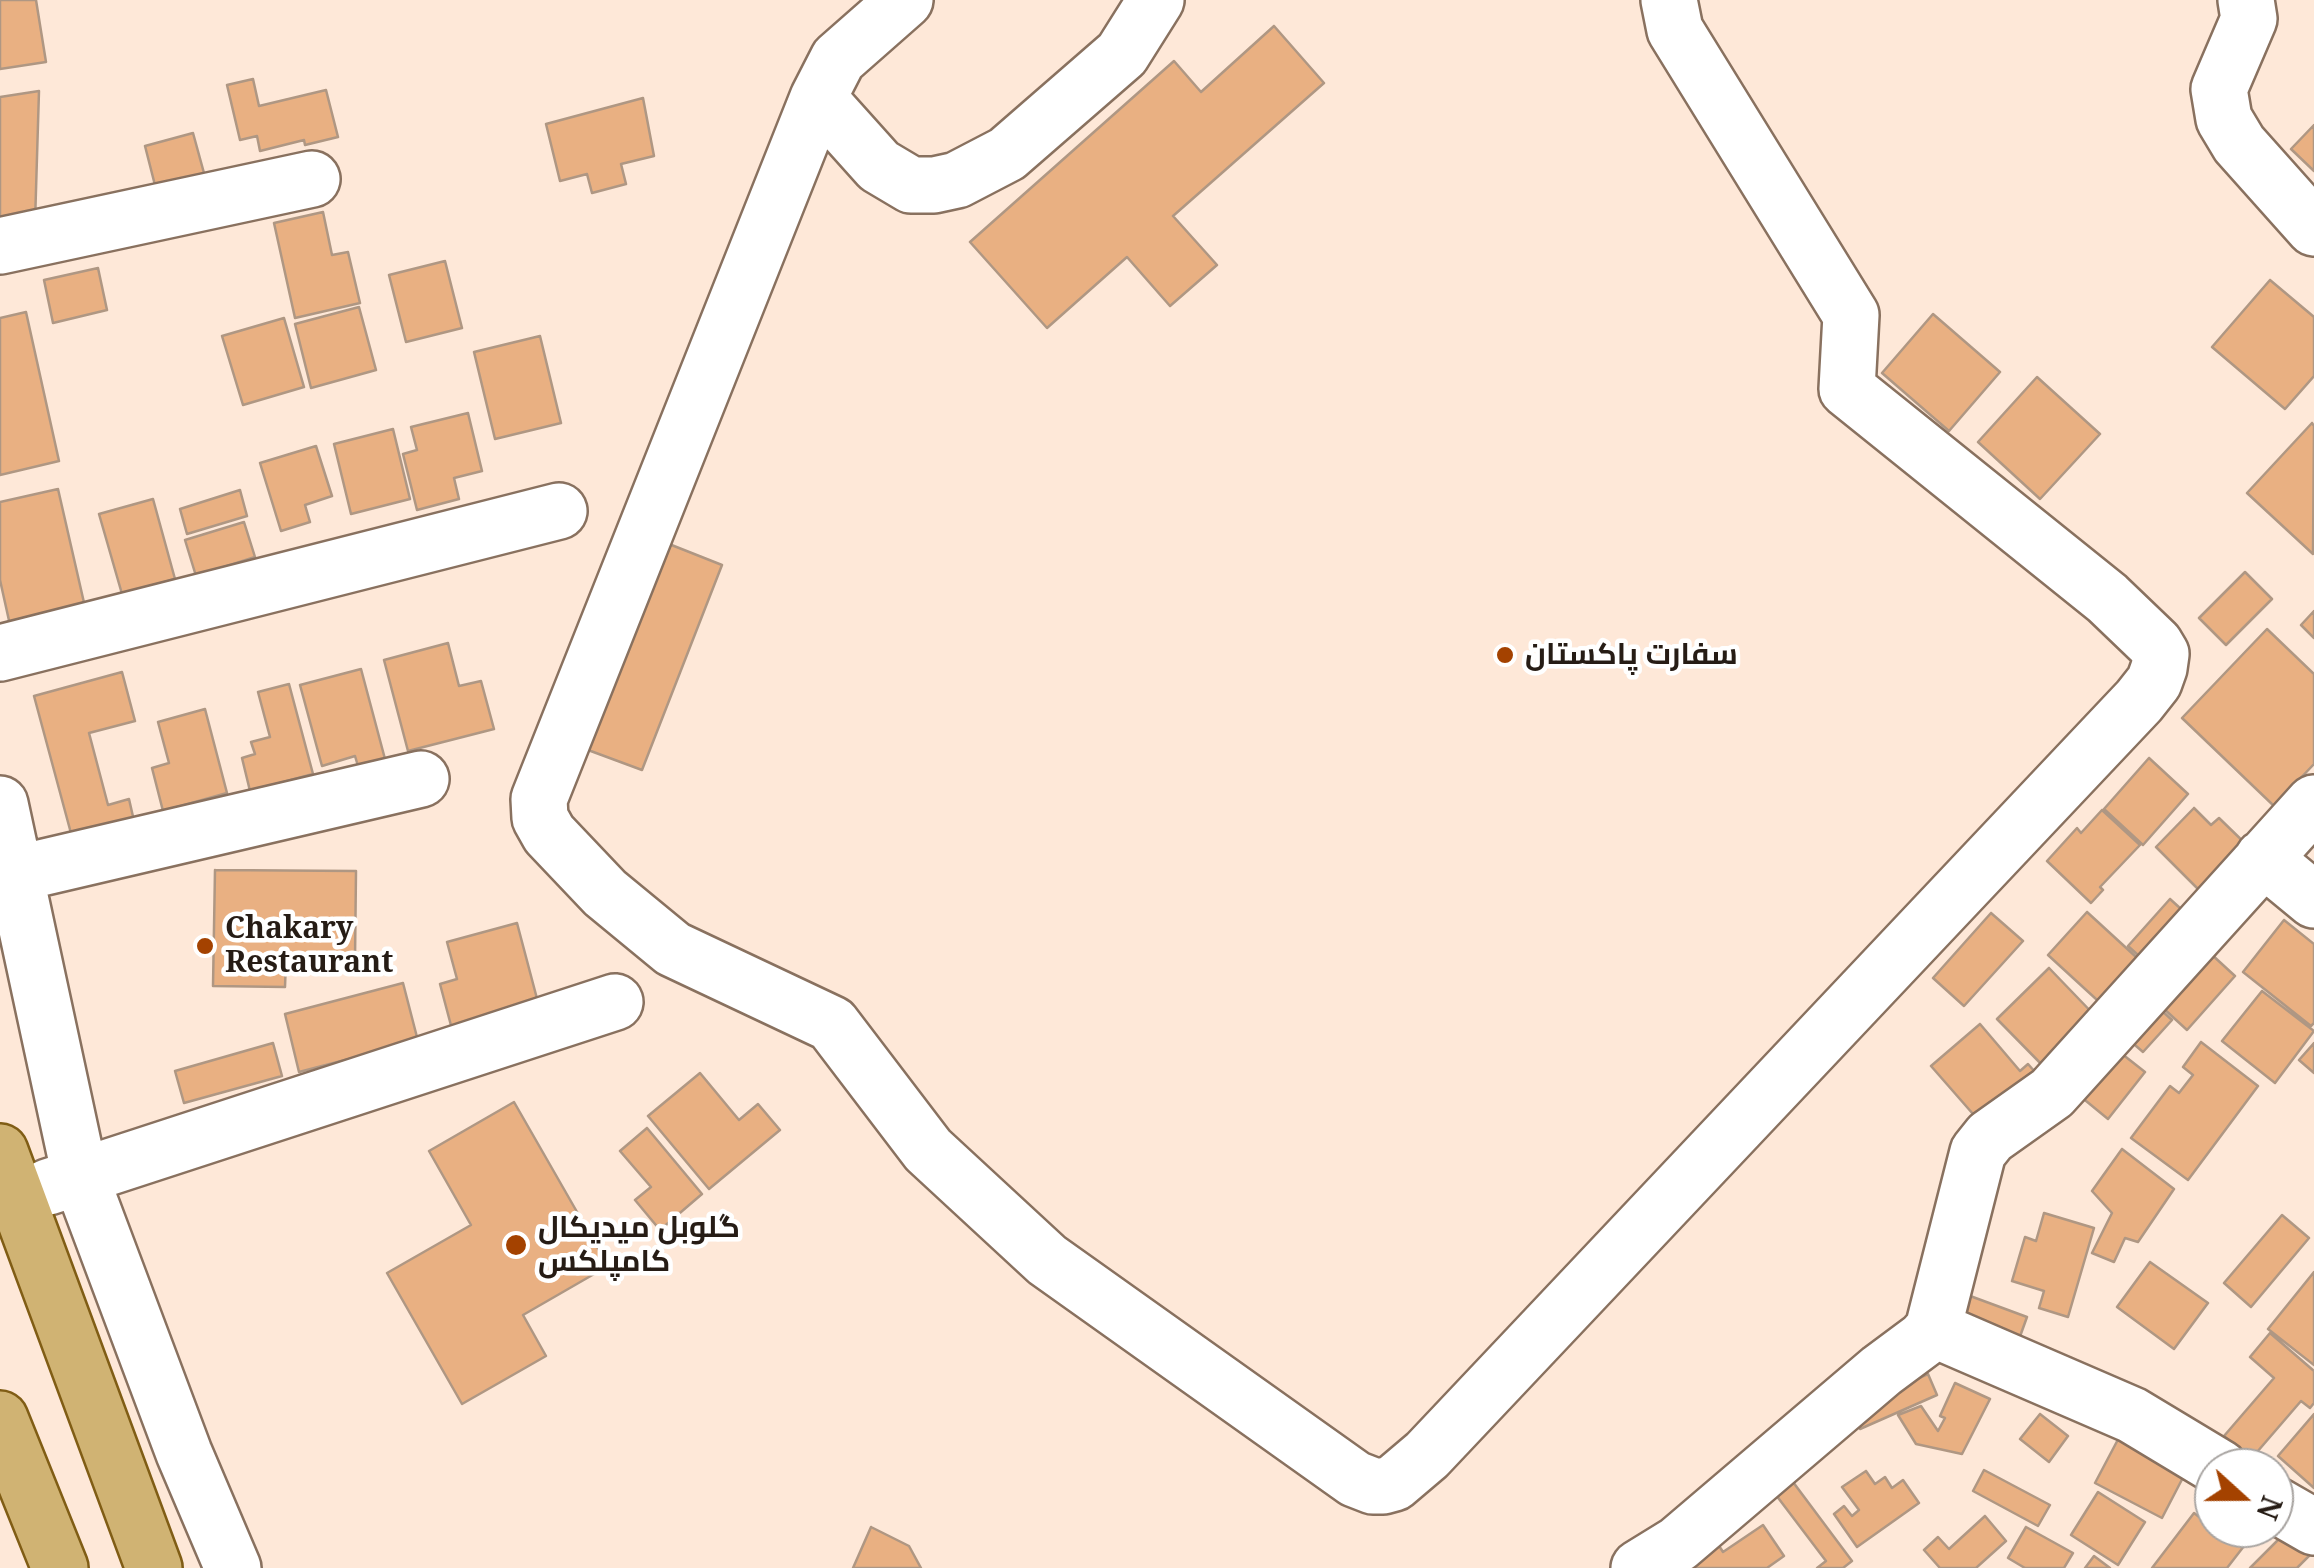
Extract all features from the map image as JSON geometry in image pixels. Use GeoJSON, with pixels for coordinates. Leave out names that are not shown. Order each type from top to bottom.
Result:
{"type":"FeatureCollection","features":[{"type":"Feature","properties":{"kind":"main road"},"geometry":{"type":"LineString","coordinates":[[8,1175],[154,1568]]}},
{"type":"Feature","properties":{"kind":"main road"},"geometry":{"type":"LineString","coordinates":[[0,1419],[60,1568]]}},
{"type":"Feature","properties":{"kind":"street"},"geometry":{"type":"LineString","coordinates":[[906,0],[838,59],[818,98],[538,799],[540,818],[550,834],[606,893],[673,949],[832,1024],[928,1150],[1047,1260],[1355,1479],[1374,1486],[1394,1483],[1427,1455],[2140,701],[2159,668],[2160,654],[2155,644],[2107,598],[1848,390],[1852,315],[1675,30],[1670,0]]}},
{"type":"Feature","properties":{"kind":"street"},"geometry":{"type":"LineString","coordinates":[[818,98],[878,166],[894,176],[910,185],[957,180],[1007,154],[1122,54],[1156,0]]}},
{"type":"Feature","properties":{"kind":"street"},"geometry":{"type":"LineString","coordinates":[[2246,0],[2249,19],[2219,90],[2224,119],[2239,144],[2314,228]]}},
{"type":"Feature","properties":{"kind":"street"},"geometry":{"type":"LineString","coordinates":[[0,246],[312,179]]}},
{"type":"Feature","properties":{"kind":"street"},"geometry":{"type":"LineString","coordinates":[[0,654],[559,511]]}},
{"type":"Feature","properties":{"kind":"street"},"geometry":{"type":"LineString","coordinates":[[15,874],[421,779]]}},
{"type":"Feature","properties":{"kind":"street"},"geometry":{"type":"LineString","coordinates":[[0,804],[80,1176],[184,1454],[233,1568]]}},
{"type":"Feature","properties":{"kind":"street"},"geometry":{"type":"LineString","coordinates":[[1640,1568],[1678,1544],[1933,1329],[1978,1152],[1990,1138],[2052,1093],[2314,804]]}},
{"type":"Feature","properties":{"kind":"street"},"geometry":{"type":"LineString","coordinates":[[2263,858],[2314,900]]}},
{"type":"Feature","properties":{"kind":"street"},"geometry":{"type":"LineString","coordinates":[[8,1175],[80,1176],[615,1002]]}},
{"type":"Feature","properties":{"kind":"street"},"geometry":{"type":"LineString","coordinates":[[1933,1329],[2132,1414],[2194,1452]]}},
{"type":"Feature","properties":{"kind":"building"},"geometry":{"type":"Polygon","coordinates":[[[0,0],[36,0],[46,62],[0,69],[0,0]]]}},
{"type":"Feature","properties":{"kind":"building"},"geometry":{"type":"Polygon","coordinates":[[[1274,26],[1324,83],[1173,216],[1217,265],[1170,306],[1127,257],[1047,328],[970,242],[1174,61],[1201,92],[1274,26]]]}},
{"type":"Feature","properties":{"kind":"building"},"geometry":{"type":"Polygon","coordinates":[[[253,79],[259,106],[326,90],[338,137],[305,145],[304,140],[260,151],[257,136],[240,140],[227,85],[253,79]]]}},
{"type":"Feature","properties":{"kind":"building"},"geometry":{"type":"Polygon","coordinates":[[[39,91],[35,223],[0,228],[0,97],[39,91]]]}},
{"type":"Feature","properties":{"kind":"building"},"geometry":{"type":"Polygon","coordinates":[[[643,98],[654,156],[621,164],[626,184],[592,193],[587,174],[560,181],[546,124],[643,98]]]}},
{"type":"Feature","properties":{"kind":"building"},"geometry":{"type":"Polygon","coordinates":[[[2314,125],[2314,171],[2291,149],[2314,125]]]}},
{"type":"Feature","properties":{"kind":"building"},"geometry":{"type":"Polygon","coordinates":[[[193,133],[207,184],[158,197],[145,146],[193,133]]]}},
{"type":"Feature","properties":{"kind":"building"},"geometry":{"type":"Polygon","coordinates":[[[323,212],[332,255],[348,252],[360,303],[295,318],[274,223],[323,212]]]}},
{"type":"Feature","properties":{"kind":"building"},"geometry":{"type":"Polygon","coordinates":[[[445,261],[462,328],[406,342],[389,275],[445,261]]]}},
{"type":"Feature","properties":{"kind":"building"},"geometry":{"type":"Polygon","coordinates":[[[98,268],[107,310],[53,323],[44,280],[98,268]]]}},
{"type":"Feature","properties":{"kind":"building"},"geometry":{"type":"Polygon","coordinates":[[[2270,280],[2314,317],[2314,376],[2285,409],[2212,347],[2270,280]]]}},
{"type":"Feature","properties":{"kind":"building"},"geometry":{"type":"Polygon","coordinates":[[[359,307],[376,370],[311,388],[295,324],[359,307]]]}},
{"type":"Feature","properties":{"kind":"building"},"geometry":{"type":"Polygon","coordinates":[[[26,312],[59,461],[0,475],[0,318],[26,312]]]}},
{"type":"Feature","properties":{"kind":"building"},"geometry":{"type":"Polygon","coordinates":[[[1933,314],[2000,372],[1949,431],[1882,373],[1933,314]]]}},
{"type":"Feature","properties":{"kind":"building"},"geometry":{"type":"Polygon","coordinates":[[[284,318],[304,387],[243,405],[222,336],[284,318]]]}},
{"type":"Feature","properties":{"kind":"building"},"geometry":{"type":"Polygon","coordinates":[[[540,336],[561,423],[495,439],[474,352],[540,336]]]}},
{"type":"Feature","properties":{"kind":"building"},"geometry":{"type":"Polygon","coordinates":[[[2037,377],[2100,434],[2040,499],[1978,442],[2037,377]]]}},
{"type":"Feature","properties":{"kind":"building"},"geometry":{"type":"Polygon","coordinates":[[[468,413],[482,471],[454,478],[459,499],[417,510],[403,454],[417,450],[411,427],[468,413]]]}},
{"type":"Feature","properties":{"kind":"building"},"geometry":{"type":"Polygon","coordinates":[[[2312,423],[2314,426],[2313,554],[2247,493],[2312,423]]]}},
{"type":"Feature","properties":{"kind":"building"},"geometry":{"type":"Polygon","coordinates":[[[393,429],[410,499],[351,514],[334,444],[393,429]]]}},
{"type":"Feature","properties":{"kind":"building"},"geometry":{"type":"Polygon","coordinates":[[[316,446],[332,496],[305,505],[310,522],[281,531],[260,463],[316,446]]]}},
{"type":"Feature","properties":{"kind":"building"},"geometry":{"type":"Polygon","coordinates":[[[58,489],[85,607],[10,625],[0,580],[0,502],[58,489]]]}},
{"type":"Feature","properties":{"kind":"building"},"geometry":{"type":"Polygon","coordinates":[[[240,490],[247,516],[187,534],[180,509],[240,490]]]}},
{"type":"Feature","properties":{"kind":"building"},"geometry":{"type":"Polygon","coordinates":[[[153,499],[175,579],[122,594],[99,514],[153,499]]]}},
{"type":"Feature","properties":{"kind":"building"},"geometry":{"type":"Polygon","coordinates":[[[244,522],[255,557],[196,576],[185,540],[244,522]]]}},
{"type":"Feature","properties":{"kind":"building"},"geometry":{"type":"Polygon","coordinates":[[[669,544],[722,565],[642,770],[588,750],[669,544]]]}},
{"type":"Feature","properties":{"kind":"building"},"geometry":{"type":"Polygon","coordinates":[[[2245,572],[2272,599],[2226,645],[2199,618],[2245,572]]]}},
{"type":"Feature","properties":{"kind":"building"},"geometry":{"type":"Polygon","coordinates":[[[2314,611],[2314,638],[2301,625],[2314,611]]]}},
{"type":"Feature","properties":{"kind":"building"},"geometry":{"type":"Polygon","coordinates":[[[2267,629],[2314,674],[2314,764],[2274,806],[2182,718],[2267,629]]]}},
{"type":"Feature","properties":{"kind":"building"},"geometry":{"type":"Polygon","coordinates":[[[448,643],[459,686],[481,681],[494,729],[408,751],[384,660],[448,643]]]}},
{"type":"Feature","properties":{"kind":"building"},"geometry":{"type":"Polygon","coordinates":[[[361,669],[385,759],[358,766],[355,756],[322,766],[300,685],[361,669]]]}},
{"type":"Feature","properties":{"kind":"building"},"geometry":{"type":"Polygon","coordinates":[[[122,672],[135,721],[89,733],[108,805],[129,799],[134,821],[72,837],[34,696],[122,672]]]}},
{"type":"Feature","properties":{"kind":"building"},"geometry":{"type":"Polygon","coordinates":[[[289,684],[313,774],[250,791],[242,758],[255,754],[251,742],[270,737],[258,692],[289,684]]]}},
{"type":"Feature","properties":{"kind":"building"},"geometry":{"type":"Polygon","coordinates":[[[205,709],[227,793],[163,811],[152,768],[169,763],[158,722],[205,709]]]}},
{"type":"Feature","properties":{"kind":"building"},"geometry":{"type":"Polygon","coordinates":[[[2149,758],[2188,794],[2143,845],[2104,809],[2149,758]]]}},
{"type":"Feature","properties":{"kind":"building"},"geometry":{"type":"Polygon","coordinates":[[[2194,808],[2211,825],[2219,818],[2253,851],[2207,898],[2156,847],[2194,808]]]}},
{"type":"Feature","properties":{"kind":"building"},"geometry":{"type":"Polygon","coordinates":[[[2102,810],[2140,845],[2100,887],[2103,890],[2091,903],[2047,861],[2077,828],[2081,833],[2102,810]]]}},
{"type":"Feature","properties":{"kind":"building"},"geometry":{"type":"Polygon","coordinates":[[[215,870],[356,871],[355,960],[286,960],[285,987],[213,986],[215,870]]]}},
{"type":"Feature","properties":{"kind":"building"},"geometry":{"type":"Polygon","coordinates":[[[2170,899],[2191,918],[2149,965],[2128,946],[2170,899]]]}},
{"type":"Feature","properties":{"kind":"building"},"geometry":{"type":"Polygon","coordinates":[[[2087,912],[2147,967],[2108,1010],[2048,955],[2087,912]]]}},
{"type":"Feature","properties":{"kind":"building"},"geometry":{"type":"Polygon","coordinates":[[[1991,913],[2023,941],[1964,1006],[1933,978],[1991,913]]]}},
{"type":"Feature","properties":{"kind":"building"},"geometry":{"type":"Polygon","coordinates":[[[2284,920],[2314,944],[2311,1026],[2243,972],[2284,920]]]}},
{"type":"Feature","properties":{"kind":"building"},"geometry":{"type":"Polygon","coordinates":[[[517,923],[540,1010],[453,1033],[440,984],[457,979],[447,942],[517,923]]]}},
{"type":"Feature","properties":{"kind":"building"},"geometry":{"type":"Polygon","coordinates":[[[2198,942],[2235,976],[2187,1030],[2150,996],[2198,942]]]}},
{"type":"Feature","properties":{"kind":"building"},"geometry":{"type":"Polygon","coordinates":[[[2049,968],[2101,1022],[2050,1073],[1997,1019],[2049,968]]]}},
{"type":"Feature","properties":{"kind":"building"},"geometry":{"type":"Polygon","coordinates":[[[403,983],[418,1041],[299,1072],[285,1014],[403,983]]]}},
{"type":"Feature","properties":{"kind":"building"},"geometry":{"type":"Polygon","coordinates":[[[2262,991],[2314,1031],[2275,1083],[2222,1041],[2262,991]]]}},
{"type":"Feature","properties":{"kind":"building"},"geometry":{"type":"Polygon","coordinates":[[[2150,1000],[2172,1020],[2143,1052],[2121,1033],[2150,1000]]]}},
{"type":"Feature","properties":{"kind":"building"},"geometry":{"type":"Polygon","coordinates":[[[1980,1024],[2020,1071],[2028,1064],[2043,1081],[1987,1130],[1931,1066],[1980,1024]]]}},
{"type":"Feature","properties":{"kind":"building"},"geometry":{"type":"Polygon","coordinates":[[[2201,1042],[2258,1086],[2188,1180],[2131,1138],[2170,1086],[2179,1093],[2193,1075],[2183,1067],[2201,1042]]]}},
{"type":"Feature","properties":{"kind":"building"},"geometry":{"type":"Polygon","coordinates":[[[273,1043],[282,1076],[184,1103],[175,1071],[273,1043]]]}},
{"type":"Feature","properties":{"kind":"building"},"geometry":{"type":"Polygon","coordinates":[[[2314,1043],[2314,1073],[2299,1060],[2314,1043]]]}},
{"type":"Feature","properties":{"kind":"building"},"geometry":{"type":"Polygon","coordinates":[[[2117,1050],[2145,1072],[2108,1119],[2080,1096],[2117,1050]]]}},
{"type":"Feature","properties":{"kind":"building"},"geometry":{"type":"Polygon","coordinates":[[[700,1073],[739,1120],[758,1104],[780,1130],[709,1189],[648,1116],[700,1073]]]}},
{"type":"Feature","properties":{"kind":"building","name":"گلوبل میدیکال کامپلکس"},"geometry":{"type":"Polygon","coordinates":[[[514,1102],[608,1266],[523,1315],[546,1356],[462,1404],[387,1273],[471,1225],[429,1151],[514,1102]]]}},
{"type":"Feature","properties":{"kind":"building"},"geometry":{"type":"Polygon","coordinates":[[[647,1128],[702,1194],[660,1230],[635,1200],[651,1187],[620,1151],[647,1128]]]}},
{"type":"Feature","properties":{"kind":"building"},"geometry":{"type":"Polygon","coordinates":[[[2122,1149],[2174,1189],[2138,1242],[2125,1238],[2114,1262],[2092,1253],[2112,1213],[2092,1191],[2122,1149]]]}},
{"type":"Feature","properties":{"kind":"building"},"geometry":{"type":"Polygon","coordinates":[[[2044,1213],[2094,1228],[2068,1317],[2039,1308],[2044,1291],[2012,1281],[2025,1237],[2036,1241],[2044,1213]]]}},
{"type":"Feature","properties":{"kind":"building"},"geometry":{"type":"Polygon","coordinates":[[[2282,1215],[2309,1238],[2251,1307],[2224,1283],[2282,1215]]]}},
{"type":"Feature","properties":{"kind":"building"},"geometry":{"type":"Polygon","coordinates":[[[2150,1262],[2208,1303],[2174,1349],[2117,1307],[2150,1262]]]}},
{"type":"Feature","properties":{"kind":"building"},"geometry":{"type":"Polygon","coordinates":[[[2314,1272],[2314,1365],[2268,1329],[2314,1272]]]}},
{"type":"Feature","properties":{"kind":"building"},"geometry":{"type":"Polygon","coordinates":[[[1954,1290],[2027,1317],[2018,1342],[1944,1315],[1954,1290]]]}},
{"type":"Feature","properties":{"kind":"building"},"geometry":{"type":"Polygon","coordinates":[[[2270,1333],[2314,1371],[2314,1403],[2310,1408],[2301,1401],[2260,1448],[2238,1448],[2224,1436],[2274,1378],[2250,1357],[2270,1333]]]}},
{"type":"Feature","properties":{"kind":"building"},"geometry":{"type":"Polygon","coordinates":[[[1928,1374],[1937,1395],[1860,1429],[1851,1408],[1928,1374]]]}},
{"type":"Feature","properties":{"kind":"building"},"geometry":{"type":"Polygon","coordinates":[[[1955,1383],[1990,1399],[1962,1454],[1916,1444],[1898,1415],[1921,1406],[1938,1431],[1945,1418],[1940,1416],[1955,1383]]]}},
{"type":"Feature","properties":{"kind":"building"},"geometry":{"type":"Polygon","coordinates":[[[2040,1414],[2068,1436],[2049,1462],[2020,1439],[2040,1414]]]}},
{"type":"Feature","properties":{"kind":"building"},"geometry":{"type":"Polygon","coordinates":[[[2314,1414],[2314,1488],[2294,1470],[2294,1448],[2285,1448],[2314,1414]]]}},
{"type":"Feature","properties":{"kind":"building"},"geometry":{"type":"Polygon","coordinates":[[[2123,1430],[2190,1464],[2162,1518],[2095,1483],[2123,1430]]]}},
{"type":"Feature","properties":{"kind":"building"},"geometry":{"type":"Polygon","coordinates":[[[1984,1470],[2050,1505],[2038,1526],[1973,1491],[1984,1470]]]}},
{"type":"Feature","properties":{"kind":"building"},"geometry":{"type":"Polygon","coordinates":[[[1866,1471],[1875,1484],[1885,1477],[1892,1488],[1903,1480],[1919,1503],[1857,1547],[1834,1514],[1844,1506],[1852,1516],[1859,1510],[1842,1487],[1866,1471]]]}},
{"type":"Feature","properties":{"kind":"building"},"geometry":{"type":"Polygon","coordinates":[[[1793,1482],[1852,1561],[1843,1568],[1817,1568],[1826,1561],[1776,1495],[1793,1482]]]}},
{"type":"Feature","properties":{"kind":"building"},"geometry":{"type":"Polygon","coordinates":[[[2098,1492],[2145,1522],[2118,1565],[2071,1535],[2098,1492]]]}},
{"type":"Feature","properties":{"kind":"building"},"geometry":{"type":"Polygon","coordinates":[[[2194,1513],[2194,1548],[2242,1548],[2227,1568],[2152,1568],[2194,1513]]]}},
{"type":"Feature","properties":{"kind":"building"},"geometry":{"type":"Polygon","coordinates":[[[1985,1516],[2006,1541],[1976,1568],[1940,1568],[1924,1550],[1938,1537],[1949,1549],[1985,1516]]]}},
{"type":"Feature","properties":{"kind":"building"},"geometry":{"type":"Polygon","coordinates":[[[1763,1525],[1784,1556],[1767,1568],[1691,1568],[1714,1538],[1723,1552],[1763,1525]]]}},
{"type":"Feature","properties":{"kind":"building"},"geometry":{"type":"Polygon","coordinates":[[[2294,1526],[2314,1551],[2297,1568],[2250,1568],[2270,1548],[2294,1548],[2294,1526]]]}},
{"type":"Feature","properties":{"kind":"building"},"geometry":{"type":"Polygon","coordinates":[[[871,1527],[909,1546],[921,1568],[853,1568],[871,1527]]]}},
{"type":"Feature","properties":{"kind":"building"},"geometry":{"type":"Polygon","coordinates":[[[2026,1527],[2073,1553],[2064,1568],[2025,1568],[2008,1558],[2026,1527]]]}},
{"type":"Feature","properties":{"kind":"building"},"geometry":{"type":"Polygon","coordinates":[[[2094,1556],[2110,1568],[2085,1568],[2094,1556]]]}},
{"type":"Feature","properties":{"kind":"place","name":"سفارت پاکستان"},"geometry":{"type":"Point","coordinates":[1505,655]}},
{"type":"Feature","properties":{"kind":"place","name":"Chakary Restaurant"},"geometry":{"type":"Point","coordinates":[205,946]}},
{"type":"Feature","properties":{"kind":"place","name":"گلوبل میدیکال کامپلکس"},"geometry":{"type":"Point","coordinates":[516,1245]}}]}
